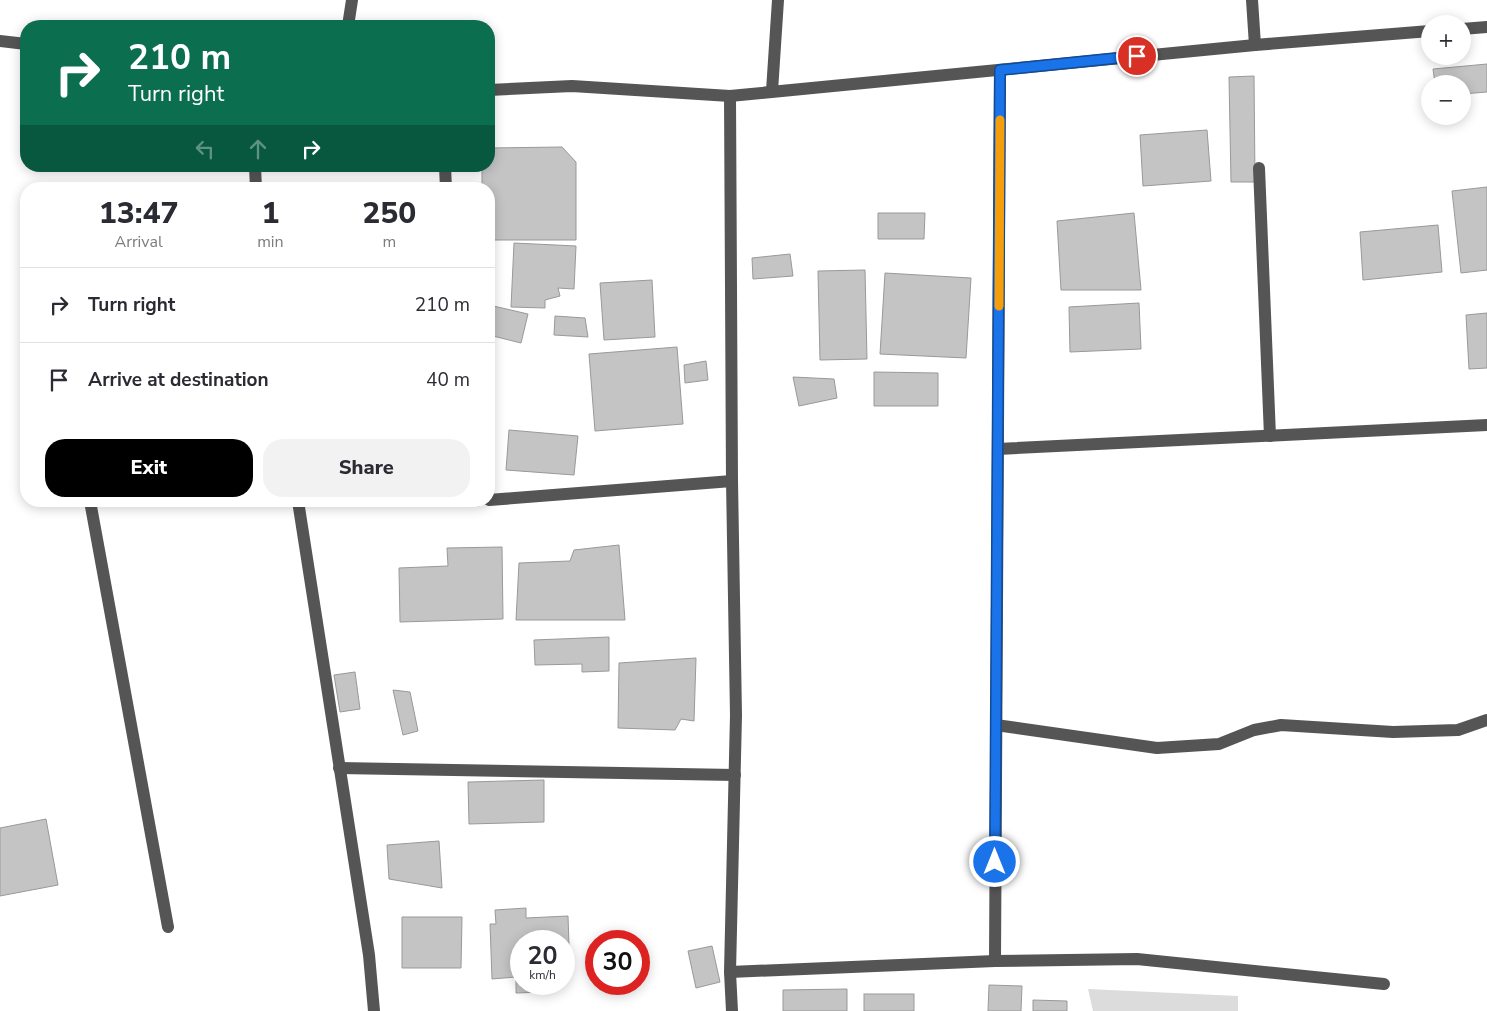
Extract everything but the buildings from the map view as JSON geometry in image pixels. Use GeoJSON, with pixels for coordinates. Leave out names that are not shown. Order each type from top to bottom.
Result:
{"type":"FeatureCollection","features":[{"type":"Feature","properties":{"kind":"street"},"geometry":{"type":"LineString","coordinates":[[349,20],[352,0]]}},
{"type":"Feature","properties":{"kind":"street"},"geometry":{"type":"LineString","coordinates":[[772,91],[778,0]]}},
{"type":"Feature","properties":{"kind":"street"},"geometry":{"type":"LineString","coordinates":[[1252,0],[1255,45]]}},
{"type":"Feature","properties":{"kind":"street"},"geometry":{"type":"LineString","coordinates":[[1471,27],[1487,26]]}},
{"type":"Feature","properties":{"kind":"street"},"geometry":{"type":"LineString","coordinates":[[495,90],[572,86],[730,96],[1255,45],[1421,32]]}},
{"type":"Feature","properties":{"kind":"street"},"geometry":{"type":"LineString","coordinates":[[0,41],[20,43]]}},
{"type":"Feature","properties":{"kind":"street"},"geometry":{"type":"LineString","coordinates":[[995,961],[1000,70]]}},
{"type":"Feature","properties":{"kind":"street"},"geometry":{"type":"LineString","coordinates":[[730,96],[732,481],[736,715],[730,972],[732,1011]]}},
{"type":"Feature","properties":{"kind":"street"},"geometry":{"type":"LineString","coordinates":[[1259,168],[1270,436]]}},
{"type":"Feature","properties":{"kind":"street"},"geometry":{"type":"LineString","coordinates":[[998,450],[1487,425]]}},
{"type":"Feature","properties":{"kind":"street"},"geometry":{"type":"LineString","coordinates":[[495,500],[732,481]]}},
{"type":"Feature","properties":{"kind":"street"},"geometry":{"type":"LineString","coordinates":[[91,507],[168,927]]}},
{"type":"Feature","properties":{"kind":"street"},"geometry":{"type":"LineString","coordinates":[[299,507],[369,955],[374,1011]]}},
{"type":"Feature","properties":{"kind":"street"},"geometry":{"type":"LineString","coordinates":[[996,725],[1157,748],[1219,744],[1254,730],[1281,724],[1393,732],[1458,730],[1487,720]]}},
{"type":"Feature","properties":{"kind":"street"},"geometry":{"type":"LineString","coordinates":[[339,768],[735,776]]}},
{"type":"Feature","properties":{"kind":"street"},"geometry":{"type":"LineString","coordinates":[[730,972],[995,961],[1137,959],[1384,984]]}},
{"type":"Feature","properties":{"kind":"shaded area"},"geometry":{"type":"Polygon","coordinates":[[[1088,989],[1238,996],[1238,1011],[1093,1011],[1088,989]]]}},
{"type":"Feature","properties":{"kind":"slow traffic"},"geometry":{"type":"LineString","coordinates":[[999,306],[1000,120]]}},
{"type":"Feature","properties":{"kind":"route"},"geometry":{"type":"LineString","coordinates":[[995,862],[1000,70],[1137,56]]}}]}
